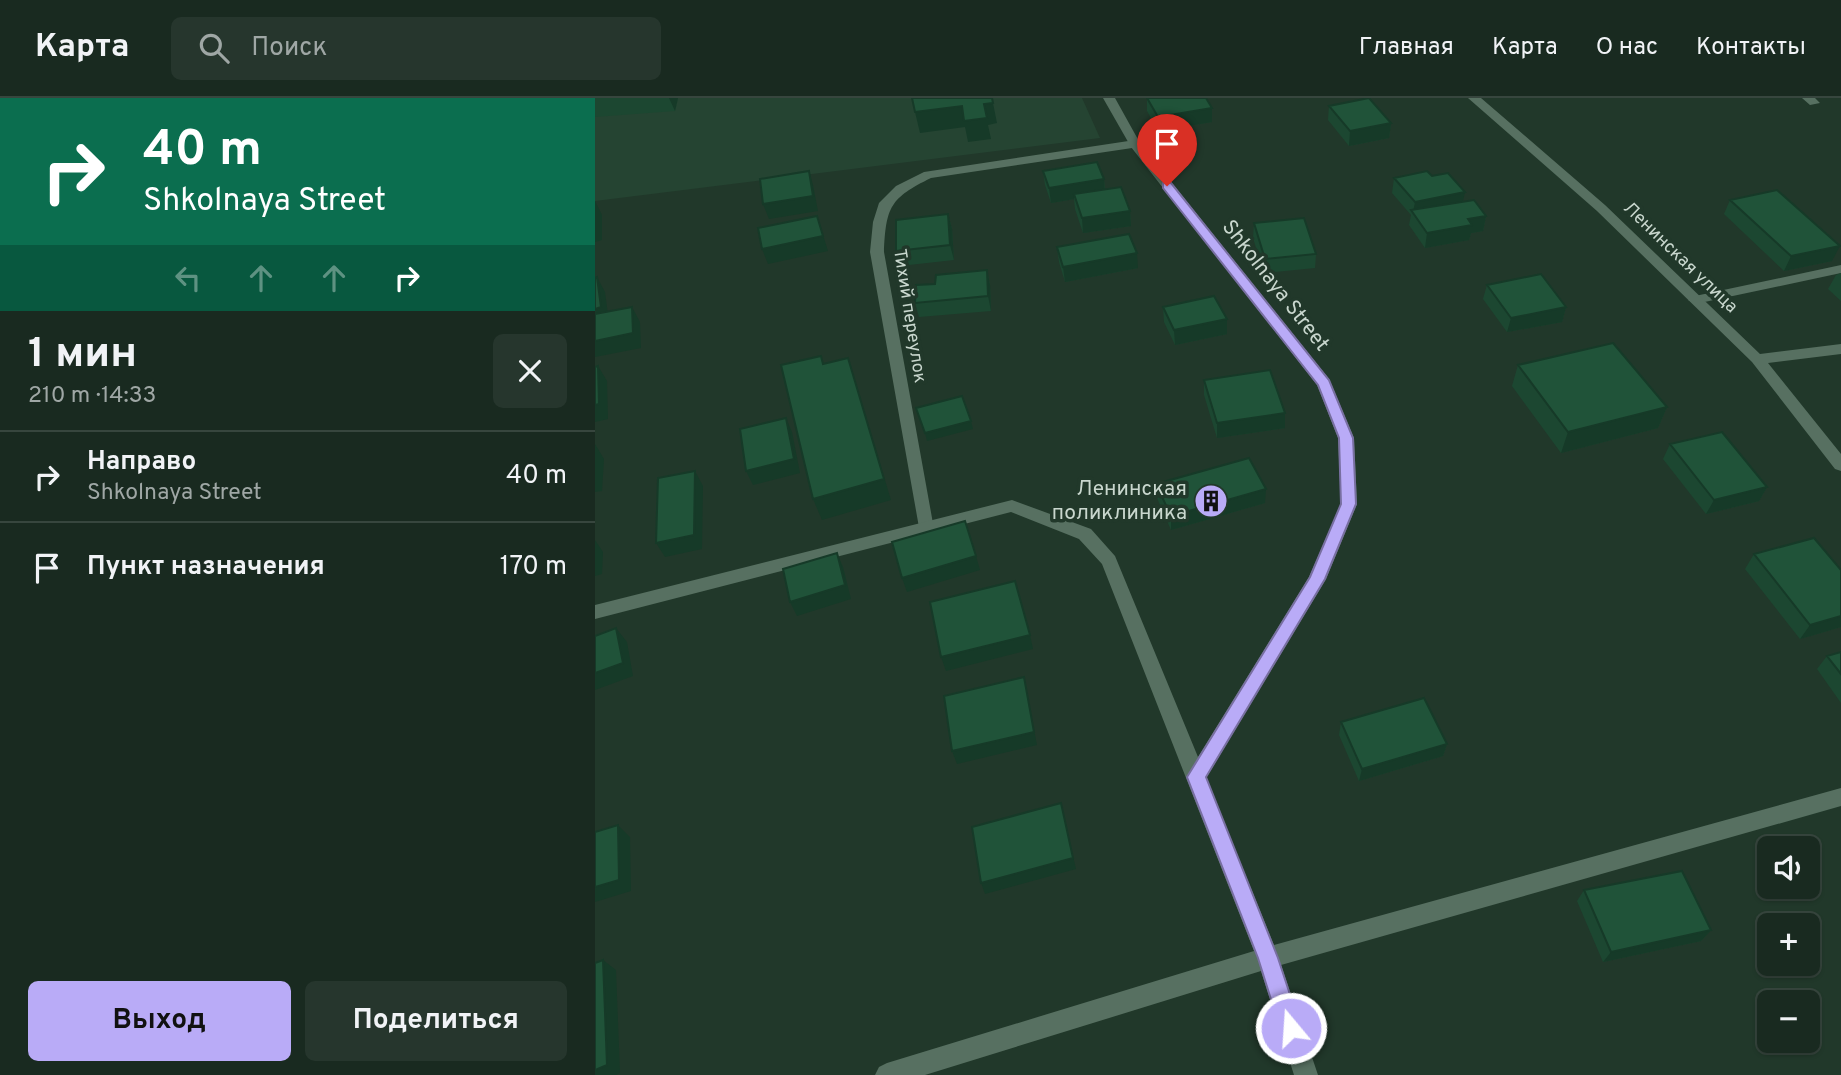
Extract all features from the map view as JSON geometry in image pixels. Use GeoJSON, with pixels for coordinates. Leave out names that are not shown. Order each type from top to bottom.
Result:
{"type":"FeatureCollection","features":[{"type":"Feature","properties":{"kind":"street","name":"Shkolnaya Street"},"geometry":{"type":"LineString","coordinates":[[1109,98],[1135,144],[1324,383],[1346,438],[1349,504],[1317,579],[1196,777]]}},
{"type":"Feature","properties":{"kind":"street","name":"Ленинская улица"},"geometry":{"type":"LineString","coordinates":[[1474,98],[1601,208],[1757,359],[1841,465]]}},
{"type":"Feature","properties":{"kind":"street","name":"Тихий переулок"},"geometry":{"type":"LineString","coordinates":[[926,528],[877,252],[880,211],[897,189],[928,175],[1135,144]]}},
{"type":"Feature","properties":{"kind":"street"},"geometry":{"type":"LineString","coordinates":[[1695,300],[1841,270]]}},
{"type":"Feature","properties":{"kind":"street"},"geometry":{"type":"LineString","coordinates":[[1757,359],[1841,349]]}},
{"type":"Feature","properties":{"kind":"street"},"geometry":{"type":"LineString","coordinates":[[595,612],[1012,506],[1085,534],[1109,561],[1268,958],[1306,1075]]}},
{"type":"Feature","properties":{"kind":"street"},"geometry":{"type":"LineString","coordinates":[[887,1075],[1268,958],[1841,797]]}},
{"type":"Feature","properties":{"kind":"shaded area"},"geometry":{"type":"Polygon","coordinates":[[[595,98],[1082,98],[1100,138],[595,201],[595,98]]]}},
{"type":"Feature","properties":{"kind":"building"},"geometry":{"type":"Polygon","coordinates":[[[912,98],[992,98],[993,103],[984,104],[987,118],[964,121],[962,106],[915,112],[912,98]]]}},
{"type":"Feature","properties":{"kind":"building"},"geometry":{"type":"Polygon","coordinates":[[[1147,98],[1206,98],[1212,108],[1158,117],[1147,98]]]}},
{"type":"Feature","properties":{"kind":"building"},"geometry":{"type":"Polygon","coordinates":[[[1369,98],[1391,123],[1350,131],[1329,106],[1369,98]]]}},
{"type":"Feature","properties":{"kind":"building"},"geometry":{"type":"Polygon","coordinates":[[[1097,162],[1104,179],[1049,188],[1043,171],[1097,162]]]}},
{"type":"Feature","properties":{"kind":"building"},"geometry":{"type":"Polygon","coordinates":[[[809,171],[813,196],[763,204],[760,179],[809,171]]]}},
{"type":"Feature","properties":{"kind":"building"},"geometry":{"type":"Polygon","coordinates":[[[1427,171],[1432,176],[1448,173],[1465,192],[1415,202],[1394,178],[1427,171]]]}},
{"type":"Feature","properties":{"kind":"building"},"geometry":{"type":"Polygon","coordinates":[[[1121,187],[1130,211],[1082,218],[1074,194],[1121,187]]]}},
{"type":"Feature","properties":{"kind":"building"},"geometry":{"type":"Polygon","coordinates":[[[1777,190],[1840,246],[1791,256],[1730,200],[1777,190]]]}},
{"type":"Feature","properties":{"kind":"building"},"geometry":{"type":"Polygon","coordinates":[[[1474,200],[1486,216],[1468,219],[1472,225],[1427,233],[1411,210],[1474,200]]]}},
{"type":"Feature","properties":{"kind":"building"},"geometry":{"type":"Polygon","coordinates":[[[948,214],[950,245],[896,251],[896,220],[948,214]]]}},
{"type":"Feature","properties":{"kind":"building"},"geometry":{"type":"Polygon","coordinates":[[[817,216],[823,236],[762,249],[758,228],[817,216]]]}},
{"type":"Feature","properties":{"kind":"building"},"geometry":{"type":"Polygon","coordinates":[[[1304,218],[1316,254],[1265,259],[1254,223],[1304,218]]]}},
{"type":"Feature","properties":{"kind":"building"},"geometry":{"type":"Polygon","coordinates":[[[1129,234],[1137,253],[1063,267],[1057,247],[1129,234]]]}},
{"type":"Feature","properties":{"kind":"building"},"geometry":{"type":"Polygon","coordinates":[[[987,270],[988,296],[915,303],[916,285],[935,284],[936,275],[987,270]]]}},
{"type":"Feature","properties":{"kind":"building"},"geometry":{"type":"Polygon","coordinates":[[[1541,274],[1566,307],[1511,318],[1487,285],[1541,274]]]}},
{"type":"Feature","properties":{"kind":"building"},"geometry":{"type":"Polygon","coordinates":[[[597,277],[601,307],[595,309],[595,278],[597,277]]]}},
{"type":"Feature","properties":{"kind":"building"},"geometry":{"type":"Polygon","coordinates":[[[1214,296],[1227,319],[1174,330],[1163,307],[1214,296]]]}},
{"type":"Feature","properties":{"kind":"building"},"geometry":{"type":"Polygon","coordinates":[[[632,307],[633,333],[595,341],[595,314],[632,307]]]}},
{"type":"Feature","properties":{"kind":"building"},"geometry":{"type":"Polygon","coordinates":[[[1613,343],[1667,407],[1568,432],[1518,365],[1613,343]]]}},
{"type":"Feature","properties":{"kind":"building"},"geometry":{"type":"Polygon","coordinates":[[[821,356],[823,364],[848,358],[884,479],[813,499],[781,365],[821,356]]]}},
{"type":"Feature","properties":{"kind":"building"},"geometry":{"type":"Polygon","coordinates":[[[598,366],[599,404],[595,405],[595,367],[598,366]]]}},
{"type":"Feature","properties":{"kind":"building"},"geometry":{"type":"Polygon","coordinates":[[[1270,370],[1285,413],[1217,423],[1204,380],[1270,370]]]}},
{"type":"Feature","properties":{"kind":"building"},"geometry":{"type":"Polygon","coordinates":[[[962,396],[971,421],[925,433],[916,408],[962,396]]]}},
{"type":"Feature","properties":{"kind":"building"},"geometry":{"type":"Polygon","coordinates":[[[786,418],[794,459],[746,471],[740,429],[786,418]]]}},
{"type":"Feature","properties":{"kind":"building"},"geometry":{"type":"Polygon","coordinates":[[[1722,432],[1767,487],[1714,500],[1670,444],[1722,432]]]}},
{"type":"Feature","properties":{"kind":"building"},"geometry":{"type":"Polygon","coordinates":[[[1249,458],[1266,489],[1171,516],[1156,484],[1249,458]]]}},
{"type":"Feature","properties":{"kind":"building"},"geometry":{"type":"Polygon","coordinates":[[[695,471],[694,535],[656,543],[658,478],[695,471]]]}},
{"type":"Feature","properties":{"kind":"building"},"geometry":{"type":"Polygon","coordinates":[[[965,521],[976,556],[902,578],[892,542],[965,521]]]}},
{"type":"Feature","properties":{"kind":"building"},"geometry":{"type":"Polygon","coordinates":[[[1814,538],[1841,570],[1841,616],[1810,625],[1754,554],[1814,538]]]}},
{"type":"Feature","properties":{"kind":"building"},"geometry":{"type":"Polygon","coordinates":[[[837,553],[845,585],[790,602],[783,569],[837,553]]]}},
{"type":"Feature","properties":{"kind":"building"},"geometry":{"type":"Polygon","coordinates":[[[1015,581],[1030,635],[941,657],[930,602],[1015,581]]]}},
{"type":"Feature","properties":{"kind":"building"},"geometry":{"type":"Polygon","coordinates":[[[616,628],[623,663],[595,673],[595,636],[616,628]]]}},
{"type":"Feature","properties":{"kind":"building"},"geometry":{"type":"Polygon","coordinates":[[[1841,652],[1841,674],[1827,656],[1841,652]]]}},
{"type":"Feature","properties":{"kind":"building"},"geometry":{"type":"Polygon","coordinates":[[[1024,677],[1034,732],[952,751],[944,696],[1024,677]]]}},
{"type":"Feature","properties":{"kind":"building"},"geometry":{"type":"Polygon","coordinates":[[[1424,698],[1447,744],[1362,769],[1341,722],[1424,698]]]}},
{"type":"Feature","properties":{"kind":"building"},"geometry":{"type":"Polygon","coordinates":[[[1061,803],[1073,858],[981,883],[972,827],[1061,803]]]}},
{"type":"Feature","properties":{"kind":"building"},"geometry":{"type":"Polygon","coordinates":[[[618,825],[619,880],[595,887],[595,832],[618,825]]]}},
{"type":"Feature","properties":{"kind":"building"},"geometry":{"type":"Polygon","coordinates":[[[1682,871],[1711,930],[1611,952],[1584,890],[1682,871]]]}},
{"type":"Feature","properties":{"kind":"building"},"geometry":{"type":"Polygon","coordinates":[[[603,960],[607,1065],[595,1070],[595,963],[603,960]]]}},
{"type":"Feature","properties":{"kind":"place","name":"Ленинская поликлиника"},"geometry":{"type":"Point","coordinates":[1211,501]}},
{"type":"Feature","properties":{"kind":"route"},"geometry":{"type":"LineString","coordinates":[[1167,186],[1324,383],[1346,438],[1349,504],[1317,579],[1196,777],[1268,958],[1291,1028]]}}]}
